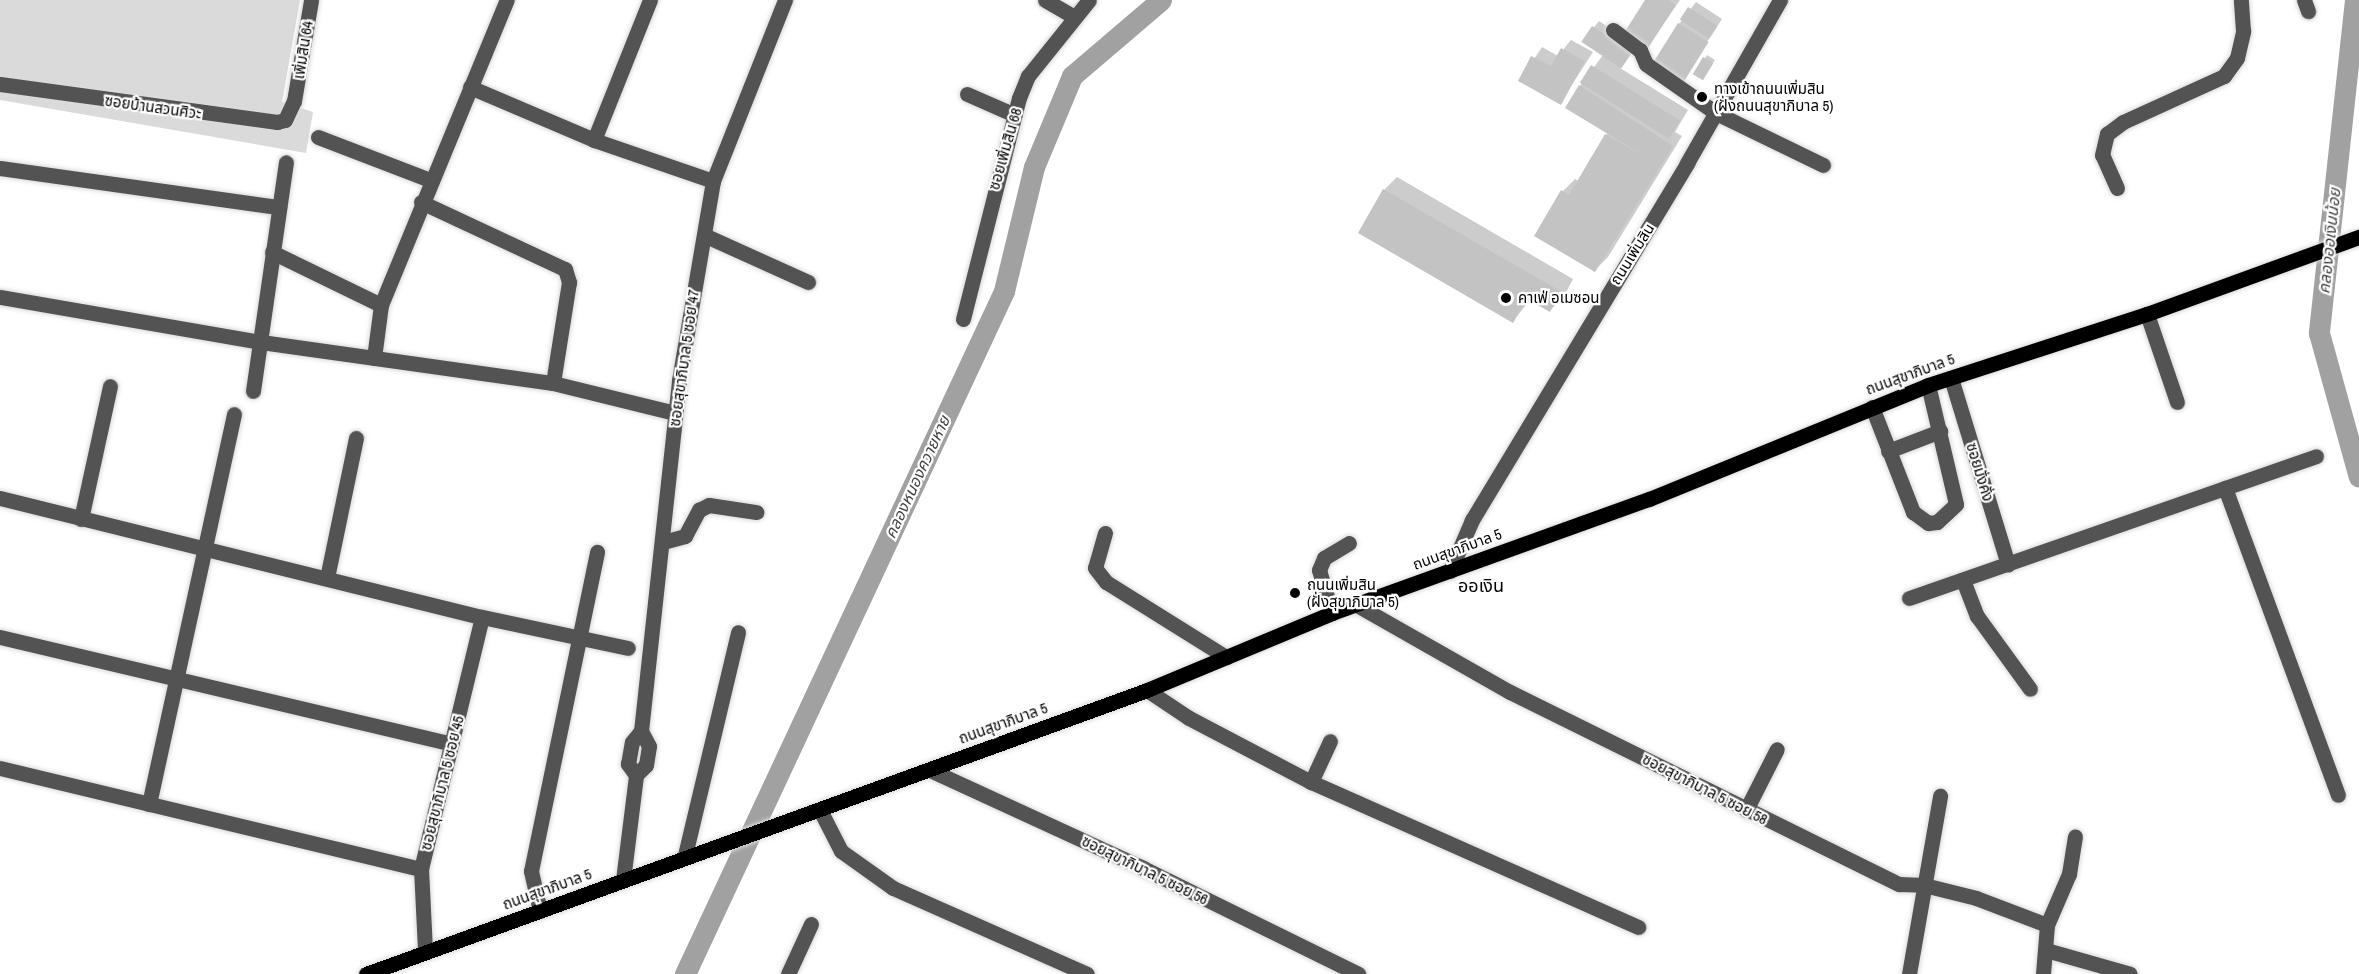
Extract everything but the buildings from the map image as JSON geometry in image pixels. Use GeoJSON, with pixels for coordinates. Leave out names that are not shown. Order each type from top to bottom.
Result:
{"type":"FeatureCollection","features":[{"type":"Feature","properties":{"kind":"main road","name":"ถนนสุขาภิบาล 5"},"geometry":{"type":"LineString","coordinates":[[366,974],[424,950],[540,911],[685,855],[820,810],[1147,690],[1355,604],[1649,499],[1928,385],[2147,314],[2358,238]]}},
{"type":"Feature","properties":{"kind":"street","name":"เพิ่มสิน 64"},"geometry":{"type":"LineString","coordinates":[[294,101],[311,0]]}},
{"type":"Feature","properties":{"kind":"street"},"geometry":{"type":"LineString","coordinates":[[374,358],[381,305],[430,180],[507,0]]}},
{"type":"Feature","properties":{"kind":"street"},"geometry":{"type":"LineString","coordinates":[[594,140],[650,0]]}},
{"type":"Feature","properties":{"kind":"street","name":"ซอยสุขาภิบาล 5 ซอย 47"},"geometry":{"type":"LineString","coordinates":[[624,880],[636,775],[646,765],[649,746],[641,731],[675,414],[706,236],[713,181],[785,0]]}},
{"type":"Feature","properties":{"kind":"street"},"geometry":{"type":"LineString","coordinates":[[1045,0],[1075,17]]}},
{"type":"Feature","properties":{"kind":"street","name":"ซอยเพิ่มสิน 68"},"geometry":{"type":"LineString","coordinates":[[963,319],[999,162],[1028,76],[1089,0]]}},
{"type":"Feature","properties":{"kind":"street","name":"ถนนเพิ่มสิน"},"geometry":{"type":"LineString","coordinates":[[1450,571],[1472,520],[1716,113],[1780,0]]}},
{"type":"Feature","properties":{"kind":"street"},"geometry":{"type":"LineString","coordinates":[[2117,188],[2102,156],[2107,135],[2123,122],[2224,76],[2236,58],[2243,31],[2241,0]]}},
{"type":"Feature","properties":{"kind":"street"},"geometry":{"type":"LineString","coordinates":[[1612,30],[1640,50],[1646,64],[1716,113],[1823,165]]}},
{"type":"Feature","properties":{"kind":"street","name":"ซอยบ้านสวนศิวะ"},"geometry":{"type":"LineString","coordinates":[[0,84],[267,124],[285,120],[294,101]]}},
{"type":"Feature","properties":{"kind":"street"},"geometry":{"type":"LineString","coordinates":[[470,87],[594,140],[713,181]]}},
{"type":"Feature","properties":{"kind":"street"},"geometry":{"type":"LineString","coordinates":[[968,94],[1015,115]]}},
{"type":"Feature","properties":{"kind":"street"},"geometry":{"type":"LineString","coordinates":[[318,137],[430,180]]}},
{"type":"Feature","properties":{"kind":"street"},"geometry":{"type":"LineString","coordinates":[[253,391],[286,162]]}},
{"type":"Feature","properties":{"kind":"street"},"geometry":{"type":"LineString","coordinates":[[0,168],[279,207]]}},
{"type":"Feature","properties":{"kind":"street"},"geometry":{"type":"LineString","coordinates":[[421,202],[565,269],[569,282],[553,383]]}},
{"type":"Feature","properties":{"kind":"street"},"geometry":{"type":"LineString","coordinates":[[706,236],[808,282]]}},
{"type":"Feature","properties":{"kind":"street"},"geometry":{"type":"LineString","coordinates":[[272,252],[381,305]]}},
{"type":"Feature","properties":{"kind":"street"},"geometry":{"type":"LineString","coordinates":[[0,297],[261,342],[553,383],[675,414]]}},
{"type":"Feature","properties":{"kind":"street"},"geometry":{"type":"LineString","coordinates":[[2147,314],[2178,402]]}},
{"type":"Feature","properties":{"kind":"street","name":"ซอยมั่งคั่ง"},"geometry":{"type":"LineString","coordinates":[[1951,378],[2008,565]]}},
{"type":"Feature","properties":{"kind":"street"},"geometry":{"type":"LineString","coordinates":[[1872,407],[1913,512],[1928,524],[1937,522],[1956,504],[1928,385]]}},
{"type":"Feature","properties":{"kind":"street"},"geometry":{"type":"LineString","coordinates":[[81,519],[110,386]]}},
{"type":"Feature","properties":{"kind":"street"},"geometry":{"type":"LineString","coordinates":[[149,804],[234,414]]}},
{"type":"Feature","properties":{"kind":"street"},"geometry":{"type":"LineString","coordinates":[[1888,451],[1940,431]]}},
{"type":"Feature","properties":{"kind":"street"},"geometry":{"type":"LineString","coordinates":[[327,578],[356,438]]}},
{"type":"Feature","properties":{"kind":"street"},"geometry":{"type":"LineString","coordinates":[[1909,598],[2316,456]]}},
{"type":"Feature","properties":{"kind":"street"},"geometry":{"type":"LineString","coordinates":[[2225,488],[2338,795]]}},
{"type":"Feature","properties":{"kind":"street"},"geometry":{"type":"LineString","coordinates":[[0,498],[482,617],[628,648]]}},
{"type":"Feature","properties":{"kind":"street"},"geometry":{"type":"LineString","coordinates":[[663,542],[685,536],[699,510],[709,505],[756,512]]}},
{"type":"Feature","properties":{"kind":"street"},"geometry":{"type":"LineString","coordinates":[[1105,533],[1095,568],[1106,582],[1226,657]]}},
{"type":"Feature","properties":{"kind":"street"},"geometry":{"type":"LineString","coordinates":[[1332,613],[1319,570],[1324,558],[1350,543]]}},
{"type":"Feature","properties":{"kind":"street"},"geometry":{"type":"LineString","coordinates":[[540,911],[531,871],[597,552]]}},
{"type":"Feature","properties":{"kind":"street"},"geometry":{"type":"LineString","coordinates":[[1963,580],[1977,616],[2030,689]]}},
{"type":"Feature","properties":{"kind":"street","name":"ซอยสุขาภิบาล 5 ซอย 58"},"geometry":{"type":"LineString","coordinates":[[1355,604],[1510,692],[1899,884],[1924,885],[1976,897],[2047,925]]}},
{"type":"Feature","properties":{"kind":"street","name":"ซอยสุขาภิบาล 5 ซอย 45"},"geometry":{"type":"LineString","coordinates":[[424,950],[421,869],[482,617]]}},
{"type":"Feature","properties":{"kind":"street"},"geometry":{"type":"LineString","coordinates":[[685,855],[738,632]]}},
{"type":"Feature","properties":{"kind":"street"},"geometry":{"type":"LineString","coordinates":[[0,637],[451,744]]}},
{"type":"Feature","properties":{"kind":"street"},"geometry":{"type":"LineString","coordinates":[[1147,690],[1189,718],[1311,782],[1638,927]]}},
{"type":"Feature","properties":{"kind":"street"},"geometry":{"type":"LineString","coordinates":[[1311,782],[1330,741]]}},
{"type":"Feature","properties":{"kind":"street"},"geometry":{"type":"LineString","coordinates":[[1746,810],[1777,749]]}},
{"type":"Feature","properties":{"kind":"street"},"geometry":{"type":"LineString","coordinates":[[0,768],[421,869]]}},
{"type":"Feature","properties":{"kind":"street","name":"ซอยสุขาภิบาล 5 ซอย 56"},"geometry":{"type":"LineString","coordinates":[[930,770],[1132,863],[1358,974]]}},
{"type":"Feature","properties":{"kind":"street"},"geometry":{"type":"LineString","coordinates":[[1909,974],[1940,795]]}},
{"type":"Feature","properties":{"kind":"street"},"geometry":{"type":"LineString","coordinates":[[820,810],[841,851],[893,888],[1087,974]]}},
{"type":"Feature","properties":{"kind":"street"},"geometry":{"type":"LineString","coordinates":[[2043,974],[2047,925],[2068,874],[2075,836]]}},
{"type":"Feature","properties":{"kind":"street"},"geometry":{"type":"LineString","coordinates":[[788,974],[811,924]]}},
{"type":"Feature","properties":{"kind":"street"},"geometry":{"type":"LineString","coordinates":[[2046,950],[2110,972],[2130,974]]}},
{"type":"Feature","properties":{"kind":"shaded area"},"geometry":{"type":"Polygon","coordinates":[[[0,0],[300,0],[282,102],[313,112],[306,153],[0,100],[0,0]]]}},
{"type":"Feature","properties":{"kind":"waterway","name":"คลองหนองควายหาย"},"geometry":{"type":"LineString","coordinates":[[685,974],[1004,291],[1034,167],[1072,76],[1161,0]]}},
{"type":"Feature","properties":{"kind":"waterway","name":"คลองออเงินน้อย"},"geometry":{"type":"LineString","coordinates":[[2355,0],[2319,333],[2359,477]]}},
{"type":"Feature","properties":{"kind":"place","name":"ทางเข้าถนนเพิ่มสิน (ฝั่งถนนสุขาภิบาล 5)"},"geometry":{"type":"Point","coordinates":[1702,97]}},
{"type":"Feature","properties":{"kind":"place","name":"คาเฟ่ อเมซอน"},"geometry":{"type":"Point","coordinates":[1506,298]}},
{"type":"Feature","properties":{"kind":"place","name":"ถนนเพิ่มสิน (ฝั่งสุขาภิบาล 5)"},"geometry":{"type":"Point","coordinates":[1295,593]}},
{"type":"Feature","properties":{"kind":"district","name":"ออเงิน"},"geometry":{"type":"Point","coordinates":[1481,586]}}]}
